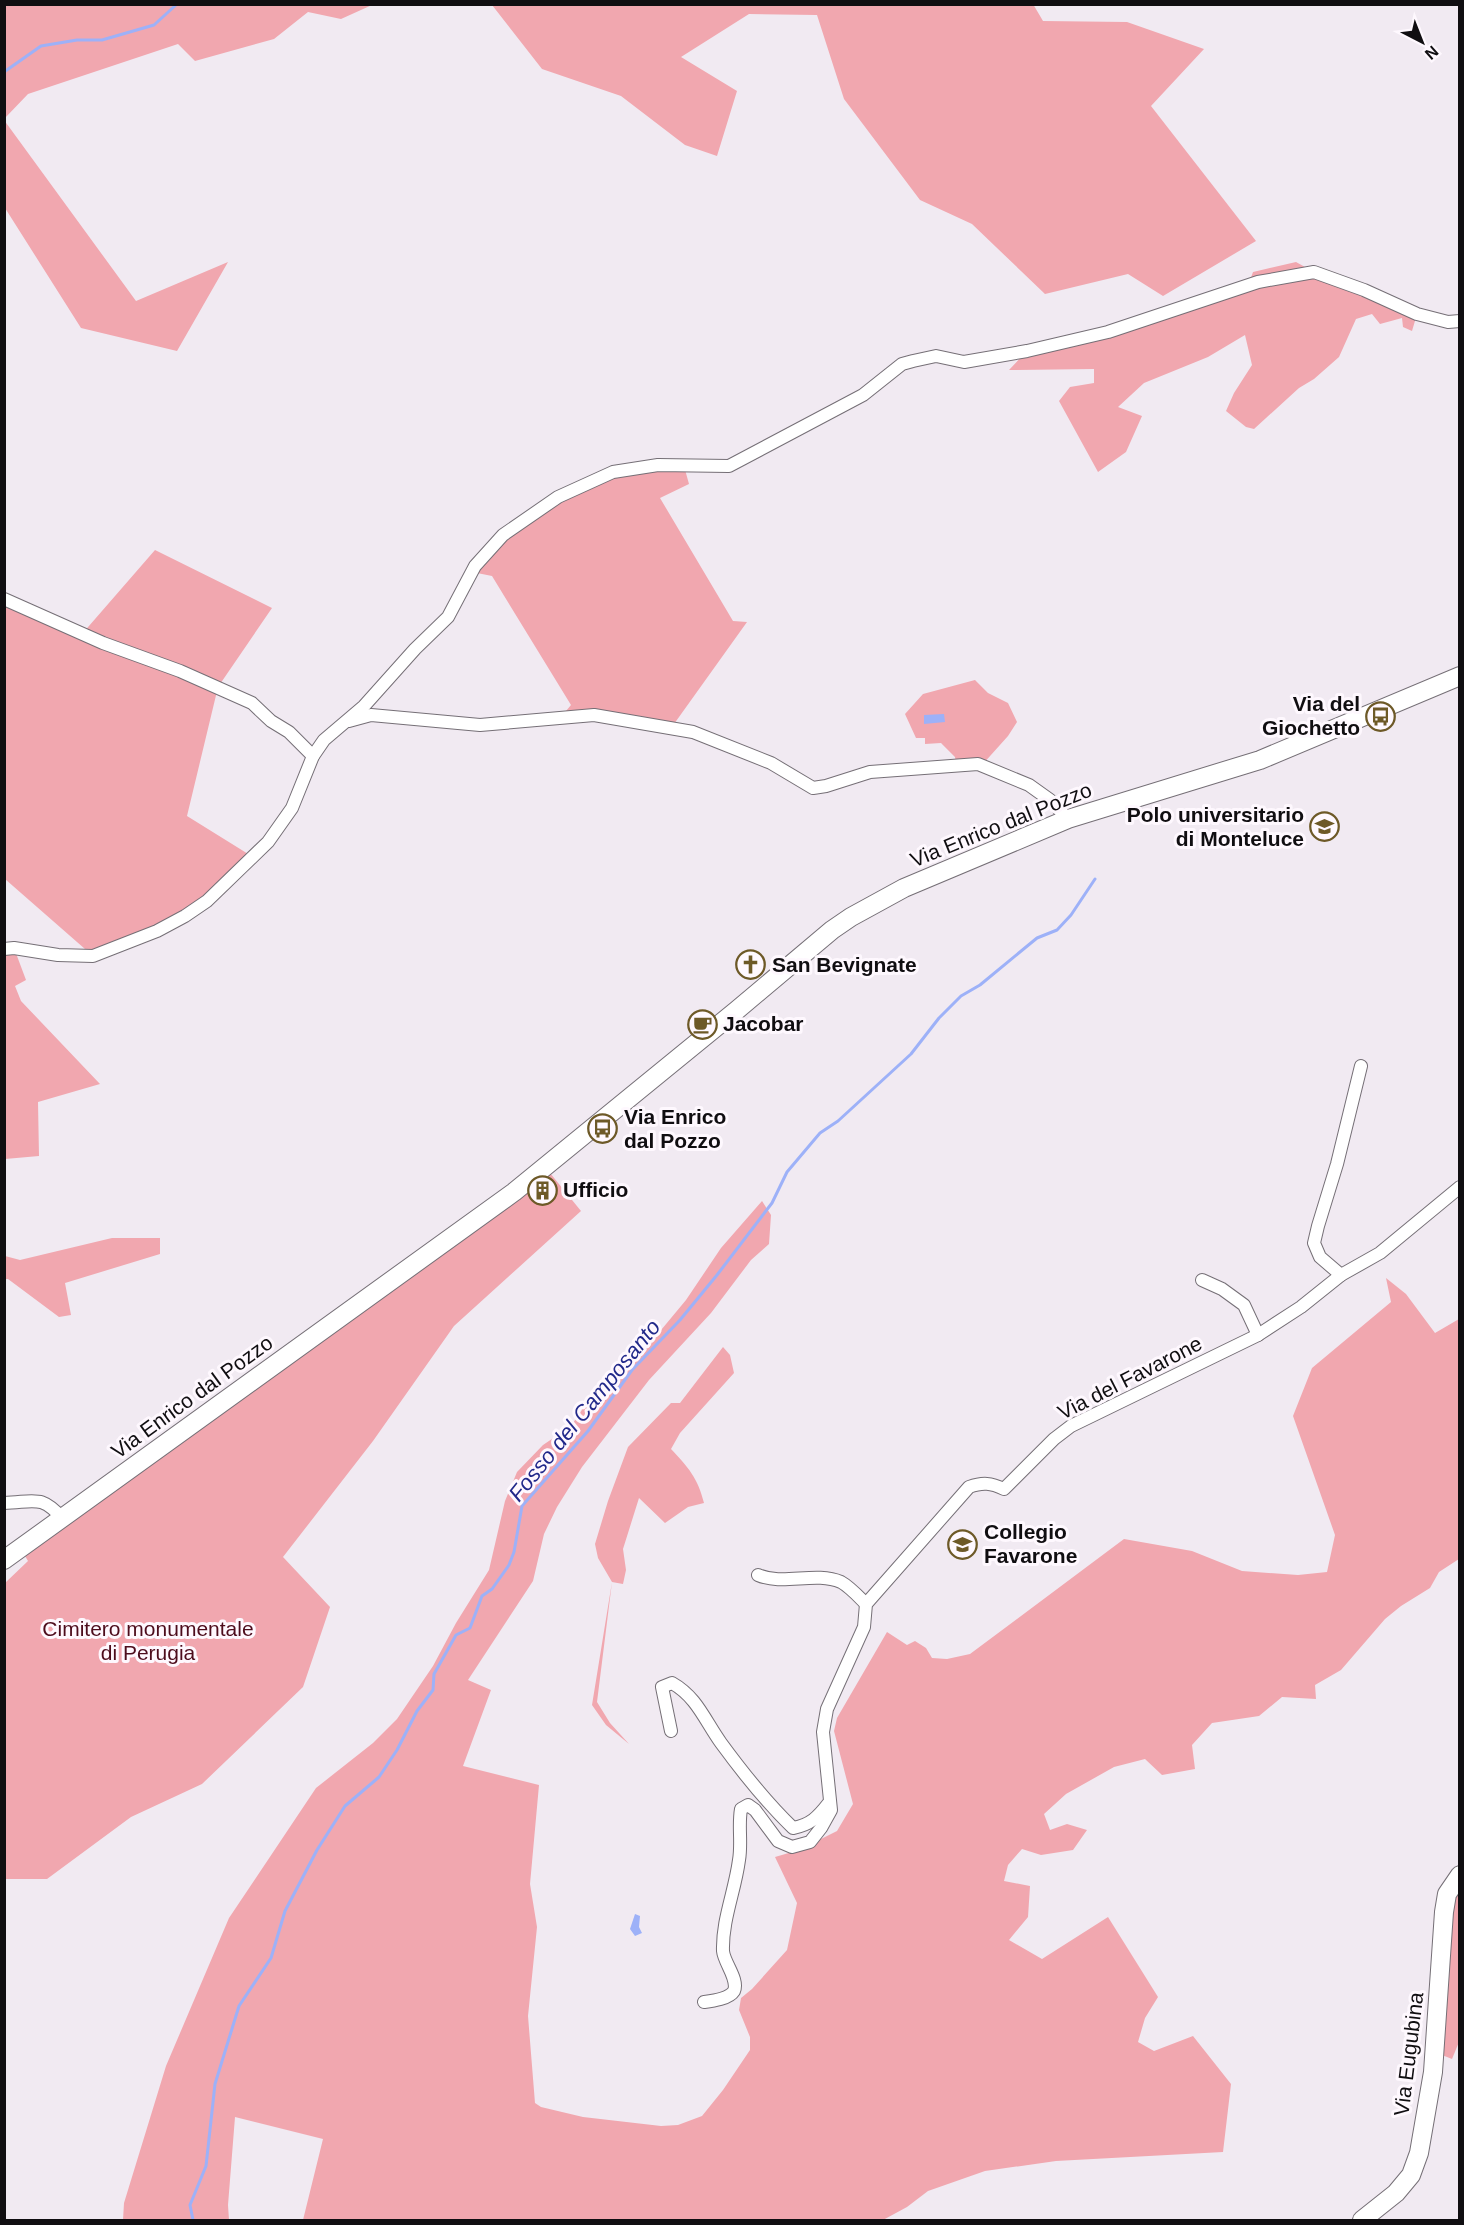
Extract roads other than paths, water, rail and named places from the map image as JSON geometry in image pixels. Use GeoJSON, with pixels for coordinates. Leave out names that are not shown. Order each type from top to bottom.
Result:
{"type":"FeatureCollection","features":[{"type":"Feature","properties":{"kind":"street"},"geometry":{"type":"LineString","coordinates":[[4,949],[93,956],[157,931],[207,902],[268,842],[292,808],[313,756],[324,740],[364,706],[415,649],[448,617],[475,566],[503,535],[558,497],[613,472],[658,465],[729,466],[863,395],[902,364],[936,356],[964,362],[1027,351],[1107,332],[1258,282],[1314,272],[1364,290],[1417,314],[1448,322],[1460,321]]}},
{"type":"Feature","properties":{"kind":"street"},"geometry":{"type":"LineString","coordinates":[[4,599],[103,644],[180,670],[252,702],[271,721],[289,732],[313,756]]}},
{"type":"Feature","properties":{"kind":"street","name":"Via Enrico dal Pozzo"},"geometry":{"type":"LineString","coordinates":[[4,1560],[514,1192],[831,930],[904,888],[1068,819],[1260,760],[1460,676]]}},
{"type":"Feature","properties":{"kind":"street"},"geometry":{"type":"LineString","coordinates":[[346,721],[371,715],[480,725],[594,715],[693,732],[771,763],[813,788],[870,772],[978,764],[1029,785],[1050,800],[1068,819]]}},
{"type":"Feature","properties":{"kind":"street"},"geometry":{"type":"LineString","coordinates":[[1341,1275],[1320,1257],[1314,1243],[1317,1226],[1337,1164],[1361,1066]]}},
{"type":"Feature","properties":{"kind":"street","name":"Via del Favarone"},"geometry":{"type":"LineString","coordinates":[[866,1604],[969,1487],[980,1483],[991,1483],[1004,1489],[1054,1439],[1071,1426],[1258,1335],[1341,1275],[1380,1253],[1460,1187]]}},
{"type":"Feature","properties":{"kind":"street"},"geometry":{"type":"LineString","coordinates":[[1202,1280],[1222,1289],[1244,1305],[1258,1335]]}},
{"type":"Feature","properties":{"kind":"street"},"geometry":{"type":"LineString","coordinates":[[4,1503],[39,1500],[51,1505],[63,1519]]}},
{"type":"Feature","properties":{"kind":"street"},"geometry":{"type":"LineString","coordinates":[[704,2002],[730,1995],[734,1990],[735,1983],[723,1954],[724,1925],[739,1860],[741,1841],[738,1822],[741,1809],[748,1805],[755,1810],[778,1841],[792,1847],[810,1842],[821,1828],[831,1810],[823,1732],[826,1709],[864,1627],[866,1604],[846,1585],[838,1581],[807,1577],[768,1579],[758,1575]]}},
{"type":"Feature","properties":{"kind":"street"},"geometry":{"type":"LineString","coordinates":[[671,1731],[662,1687],[672,1683],[686,1690],[720,1742],[793,1828],[804,1826],[815,1820],[830,1800]]}},
{"type":"Feature","properties":{"kind":"street","name":"Via Eugubina"},"geometry":{"type":"LineString","coordinates":[[1362,2220],[1396,2193],[1410,2175],[1419,2153],[1434,2062],[1444,1912],[1447,1894],[1460,1875]]}},
{"type":"Feature","properties":{"kind":"water"},"geometry":{"type":"Polygon","coordinates":[[[944,714],[945,722],[924,724],[924,715],[944,714]]]}},
{"type":"Feature","properties":{"kind":"water"},"geometry":{"type":"Polygon","coordinates":[[[635,1914],[640,1916],[639,1927],[642,1933],[635,1936],[630,1929],[635,1914]]]}},
{"type":"Feature","properties":{"kind":"waterway"},"geometry":{"type":"LineString","coordinates":[[4,72],[41,46],[77,40],[102,40],[154,25],[177,4]]}},
{"type":"Feature","properties":{"kind":"waterway","name":"Fosso del Camposanto"},"geometry":{"type":"LineString","coordinates":[[193,2220],[190,2205],[206,2166],[215,2084],[239,2006],[271,1958],[285,1911],[317,1850],[345,1806],[379,1777],[397,1750],[417,1711],[433,1690],[434,1674],[456,1635],[470,1628],[482,1596],[492,1589],[509,1565],[514,1552],[522,1506],[588,1431],[632,1370],[680,1320],[717,1275],[772,1203],[787,1172],[820,1133],[838,1121],[911,1054],[939,1018],[961,996],[980,985],[1037,938],[1057,930],[1071,915],[1095,879]]}},
{"type":"Feature","properties":{"kind":"place","name":"Via del Giochetto"},"geometry":{"type":"Point","coordinates":[1381,716]}},
{"type":"Feature","properties":{"kind":"place","name":"Polo universitario di Monteluce"},"geometry":{"type":"Point","coordinates":[1325,827]}},
{"type":"Feature","properties":{"kind":"place","name":"San Bevignate"},"geometry":{"type":"Point","coordinates":[751,965]}},
{"type":"Feature","properties":{"kind":"place","name":"Jacobar"},"geometry":{"type":"Point","coordinates":[702,1024]}},
{"type":"Feature","properties":{"kind":"place","name":"Via Enrico dal Pozzo"},"geometry":{"type":"Point","coordinates":[603,1129]}},
{"type":"Feature","properties":{"kind":"place","name":"Ufficio"},"geometry":{"type":"Point","coordinates":[542,1190]}},
{"type":"Feature","properties":{"kind":"place","name":"Collegio Favarone"},"geometry":{"type":"Point","coordinates":[963,1544]}},
{"type":"Feature","properties":{"kind":"park label","name":"Cimitero monumentale di Perugia"},"geometry":{"type":"Point","coordinates":[148,1641]}}]}
